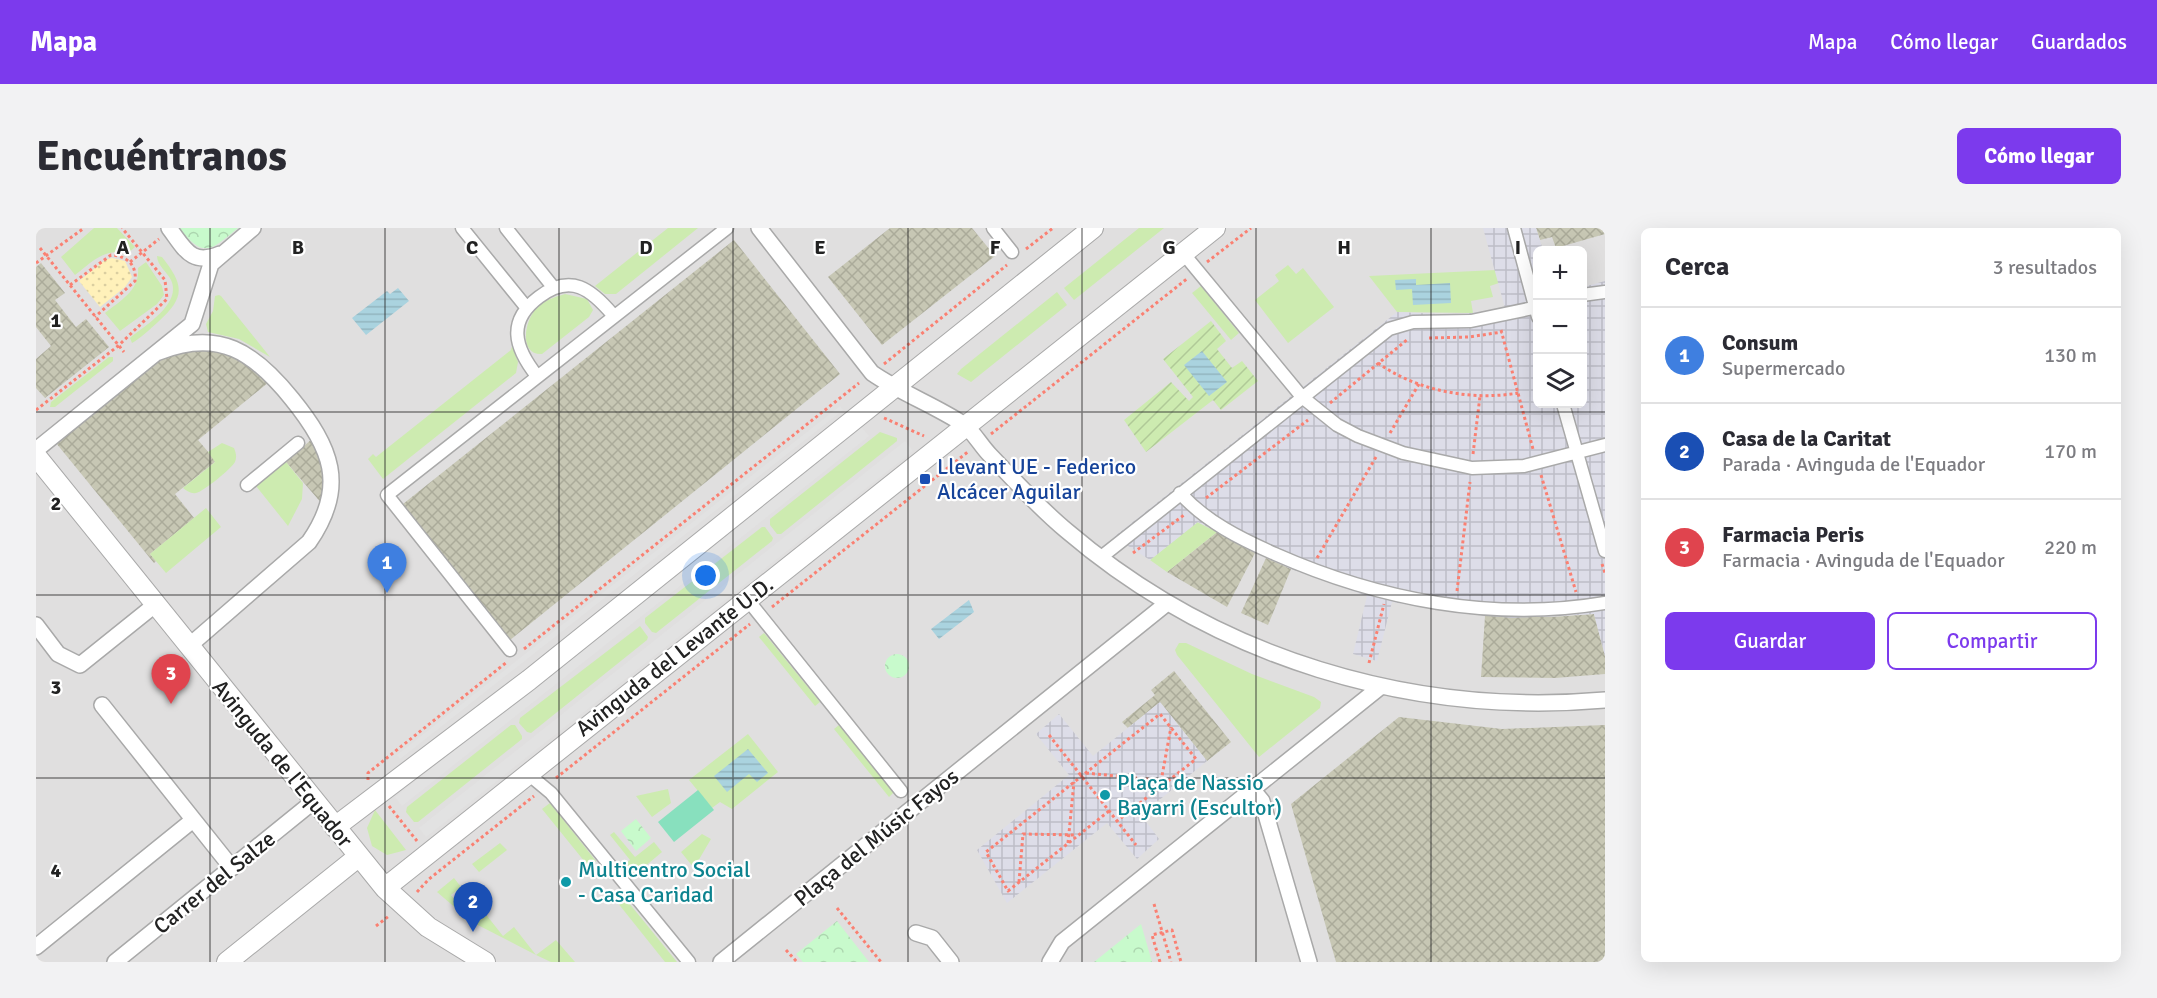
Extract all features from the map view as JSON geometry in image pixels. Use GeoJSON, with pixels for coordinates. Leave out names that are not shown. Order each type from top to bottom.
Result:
{"type":"FeatureCollection","features":[{"type":"Feature","properties":{"kind":"street"},"geometry":{"type":"LineString","coordinates":[[167,231],[188,253],[197,259],[208,259],[220,254],[253,228]]}},
{"type":"Feature","properties":{"kind":"street"},"geometry":{"type":"LineString","coordinates":[[462,228],[526,307]]}},
{"type":"Feature","properties":{"kind":"street"},"geometry":{"type":"LineString","coordinates":[[506,228],[553,287]]}},
{"type":"Feature","properties":{"kind":"street"},"geometry":{"type":"LineString","coordinates":[[514,653],[387,495],[613,315],[727,228]]}},
{"type":"Feature","properties":{"kind":"street"},"geometry":{"type":"LineString","coordinates":[[759,228],[872,373],[893,388],[965,425],[979,443],[1035,501],[1100,558],[1166,604],[1292,662],[1379,688],[1507,704],[1605,700]]}},
{"type":"Feature","properties":{"kind":"street"},"geometry":{"type":"LineString","coordinates":[[993,228],[1012,252]]}},
{"type":"Feature","properties":{"kind":"street"},"geometry":{"type":"LineString","coordinates":[[335,827],[529,680],[868,405],[893,388],[1093,228]]}},
{"type":"Feature","properties":{"kind":"street","name":"Avinguda del Levante U.D."},"geometry":{"type":"LineString","coordinates":[[385,888],[1215,228]]}},
{"type":"Feature","properties":{"kind":"street"},"geometry":{"type":"LineString","coordinates":[[1514,228],[1534,300]]}},
{"type":"Feature","properties":{"kind":"street"},"geometry":{"type":"LineString","coordinates":[[1183,253],[1302,397],[1337,425],[1382,447],[1429,460],[1472,468],[1507,468],[1578,454],[1605,446]]}},
{"type":"Feature","properties":{"kind":"street"},"geometry":{"type":"LineString","coordinates":[[36,450],[192,324],[200,307],[206,276],[220,254]]}},
{"type":"Feature","properties":{"kind":"street"},"geometry":{"type":"LineString","coordinates":[[537,376],[524,360],[518,344],[518,328],[526,307],[553,287],[575,285],[589,291],[613,315]]}},
{"type":"Feature","properties":{"kind":"street"},"geometry":{"type":"LineString","coordinates":[[1587,294],[1605,292]]}},
{"type":"Feature","properties":{"kind":"street"},"geometry":{"type":"LineString","coordinates":[[1100,558],[1389,329],[1400,324],[1471,321],[1533,312]]}},
{"type":"Feature","properties":{"kind":"street"},"geometry":{"type":"LineString","coordinates":[[159,352],[175,346],[199,343],[225,346],[247,355],[268,369],[315,427],[324,444],[330,465],[331,487],[321,525],[297,555],[189,646]]}},
{"type":"Feature","properties":{"kind":"street"},"geometry":{"type":"LineString","coordinates":[[1564,408],[1605,551]]}},
{"type":"Feature","properties":{"kind":"street"},"geometry":{"type":"LineString","coordinates":[[248,485],[298,443]]}},
{"type":"Feature","properties":{"kind":"street","name":"Avinguda de l'Equador"},"geometry":{"type":"LineString","coordinates":[[36,456],[385,888],[402,906],[428,927],[485,962]]}},
{"type":"Feature","properties":{"kind":"street"},"geometry":{"type":"LineString","coordinates":[[1180,493],[1207,518],[1223,528],[1311,570],[1387,594],[1455,605],[1530,610],[1605,603]]}},
{"type":"Feature","properties":{"kind":"street"},"geometry":{"type":"LineString","coordinates":[[747,599],[901,791]]}},
{"type":"Feature","properties":{"kind":"street"},"geometry":{"type":"LineString","coordinates":[[37,631],[58,654],[80,665],[156,604]]}},
{"type":"Feature","properties":{"kind":"street","name":"Plaça del Músic Fayos"},"geometry":{"type":"LineString","coordinates":[[721,962],[1166,604]]}},
{"type":"Feature","properties":{"kind":"street"},"geometry":{"type":"LineString","coordinates":[[1050,962],[1062,942],[1379,688]]}},
{"type":"Feature","properties":{"kind":"street"},"geometry":{"type":"LineString","coordinates":[[102,705],[232,868]]}},
{"type":"Feature","properties":{"kind":"street"},"geometry":{"type":"LineString","coordinates":[[527,773],[545,787],[689,962]]}},
{"type":"Feature","properties":{"kind":"street"},"geometry":{"type":"LineString","coordinates":[[1252,789],[1262,801],[1309,962]]}},
{"type":"Feature","properties":{"kind":"street","name":"Carrer del Salze"},"geometry":{"type":"LineString","coordinates":[[115,962],[314,801]]}},
{"type":"Feature","properties":{"kind":"street"},"geometry":{"type":"LineString","coordinates":[[36,947],[193,820]]}},
{"type":"Feature","properties":{"kind":"street"},"geometry":{"type":"LineString","coordinates":[[227,962],[358,857]]}},
{"type":"Feature","properties":{"kind":"street"},"geometry":{"type":"LineString","coordinates":[[916,933],[932,938],[951,962]]}},
{"type":"Feature","properties":{"kind":"path"},"geometry":{"type":"LineString","coordinates":[[36,263],[84,228]]}},
{"type":"Feature","properties":{"kind":"path"},"geometry":{"type":"LineString","coordinates":[[36,410],[118,346],[167,298],[165,280],[122,228]]}},
{"type":"Feature","properties":{"kind":"path"},"geometry":{"type":"LineString","coordinates":[[1025,250],[1053,228]]}},
{"type":"Feature","properties":{"kind":"path"},"geometry":{"type":"LineString","coordinates":[[376,926],[402,906],[429,879],[1251,228]]}},
{"type":"Feature","properties":{"kind":"path"},"geometry":{"type":"LineString","coordinates":[[130,262],[167,231]]}},
{"type":"Feature","properties":{"kind":"path"},"geometry":{"type":"LineString","coordinates":[[40,248],[124,352]]}},
{"type":"Feature","properties":{"kind":"path"},"geometry":{"type":"LineString","coordinates":[[70,285],[111,255],[124,257],[130,262],[136,274],[132,287],[95,317]]}},
{"type":"Feature","properties":{"kind":"path"},"geometry":{"type":"LineString","coordinates":[[880,368],[1007,264]]}},
{"type":"Feature","properties":{"kind":"path"},"geometry":{"type":"LineString","coordinates":[[1378,363],[1389,371],[1419,384],[1448,392],[1480,396],[1518,393]]}},
{"type":"Feature","properties":{"kind":"path"},"geometry":{"type":"LineString","coordinates":[[371,783],[366,777],[368,773],[514,653],[867,377]]}},
{"type":"Feature","properties":{"kind":"path"},"geometry":{"type":"LineString","coordinates":[[1311,570],[1419,384]]}},
{"type":"Feature","properties":{"kind":"path"},"geometry":{"type":"LineString","coordinates":[[854,387],[877,415],[930,438],[951,465]]}},
{"type":"Feature","properties":{"kind":"path"},"geometry":{"type":"LineString","coordinates":[[1455,605],[1480,396]]}},
{"type":"Feature","properties":{"kind":"path"},"geometry":{"type":"LineString","coordinates":[[1369,663],[1387,594]]}},
{"type":"Feature","properties":{"kind":"path"},"geometry":{"type":"LineString","coordinates":[[1109,811],[1008,891],[986,852],[1160,714],[1196,759],[1117,821]]}},
{"type":"Feature","properties":{"kind":"path"},"geometry":{"type":"LineString","coordinates":[[1160,787],[1171,727]]}},
{"type":"Feature","properties":{"kind":"path"},"geometry":{"type":"LineString","coordinates":[[1049,735],[1136,844]]}},
{"type":"Feature","properties":{"kind":"path"},"geometry":{"type":"LineString","coordinates":[[1086,772],[1168,781]]}},
{"type":"Feature","properties":{"kind":"path"},"geometry":{"type":"LineString","coordinates":[[1068,843],[1074,782]]}},
{"type":"Feature","properties":{"kind":"path"},"geometry":{"type":"LineString","coordinates":[[386,802],[418,843]]}},
{"type":"Feature","properties":{"kind":"path"},"geometry":{"type":"LineString","coordinates":[[1018,827],[1023,834],[1019,882]]}},
{"type":"Feature","properties":{"kind":"path"},"geometry":{"type":"LineString","coordinates":[[1023,834],[1078,835]]}},
{"type":"Feature","properties":{"kind":"path"},"geometry":{"type":"LineString","coordinates":[[1154,904],[1171,962]]}},
{"type":"Feature","properties":{"kind":"path"},"geometry":{"type":"LineString","coordinates":[[837,908],[881,962]]}},
{"type":"Feature","properties":{"kind":"path"},"geometry":{"type":"LineString","coordinates":[[1160,962],[1152,935],[1172,930],[1181,962]]}},
{"type":"Feature","properties":{"kind":"path"},"geometry":{"type":"LineString","coordinates":[[786,950],[797,962]]}},
{"type":"Feature","properties":{"kind":"shaded area"},"geometry":{"type":"Polygon","coordinates":[[[36,228],[1605,228],[1605,962],[36,962],[36,228]]]}},
{"type":"Feature","properties":{"kind":"shaded area"},"geometry":{"type":"Polygon","coordinates":[[[890,228],[972,228],[995,256],[882,345],[828,277],[890,228]]]}},
{"type":"Feature","properties":{"kind":"shaded area"},"geometry":{"type":"Polygon","coordinates":[[[1483,228],[1536,228],[1542,246],[1533,246],[1533,408],[1587,408],[1587,286],[1605,281],[1605,656],[1594,614],[1512,618],[1458,613],[1392,602],[1377,661],[1353,654],[1367,596],[1291,569],[1198,522],[1150,560],[1114,537],[1397,312],[1458,315],[1505,308],[1483,228]]]}},
{"type":"Feature","properties":{"kind":"shaded area"},"geometry":{"type":"Polygon","coordinates":[[[1536,228],[1605,228],[1605,234],[1563,246],[1555,246],[1552,237],[1540,240],[1536,228]]]}},
{"type":"Feature","properties":{"kind":"shaded area"},"geometry":{"type":"Polygon","coordinates":[[[734,240],[840,374],[510,640],[403,504],[734,240]]]}},
{"type":"Feature","properties":{"kind":"shaded area"},"geometry":{"type":"Polygon","coordinates":[[[41,263],[65,293],[55,300],[76,327],[86,319],[109,347],[45,398],[36,388],[36,359],[51,346],[36,327],[36,267],[41,263]]]}},
{"type":"Feature","properties":{"kind":"shaded area"},"geometry":{"type":"Polygon","coordinates":[[[198,349],[219,351],[242,360],[269,382],[198,440],[216,461],[175,494],[194,518],[150,554],[156,561],[154,563],[56,443],[156,362],[166,356],[198,349]]]}},
{"type":"Feature","properties":{"kind":"shaded area"},"geometry":{"type":"Polygon","coordinates":[[[840,406],[843,410],[400,759],[397,755],[840,406]]]}},
{"type":"Feature","properties":{"kind":"shaded area"},"geometry":{"type":"Polygon","coordinates":[[[861,427],[869,436],[402,806],[395,797],[861,427]]]}},
{"type":"Feature","properties":{"kind":"shaded area"},"geometry":{"type":"Polygon","coordinates":[[[313,438],[325,475],[323,505],[286,462],[313,438]]]}},
{"type":"Feature","properties":{"kind":"shaded area"},"geometry":{"type":"Polygon","coordinates":[[[905,441],[913,451],[426,837],[419,828],[905,441]]]}},
{"type":"Feature","properties":{"kind":"shaded area"},"geometry":{"type":"Polygon","coordinates":[[[1217,532],[1255,553],[1227,607],[1167,572],[1217,532]]]}},
{"type":"Feature","properties":{"kind":"shaded area"},"geometry":{"type":"Polygon","coordinates":[[[1266,558],[1291,569],[1268,625],[1241,613],[1266,558]]]}},
{"type":"Feature","properties":{"kind":"shaded area"},"geometry":{"type":"Polygon","coordinates":[[[1594,614],[1605,656],[1605,674],[1555,678],[1481,677],[1485,616],[1553,617],[1594,614]]]}},
{"type":"Feature","properties":{"kind":"shaded area"},"geometry":{"type":"Polygon","coordinates":[[[1174,671],[1231,742],[1207,761],[1160,702],[1128,728],[1122,722],[1155,695],[1151,690],[1174,671]]]}},
{"type":"Feature","properties":{"kind":"shaded area","name":"Plaça de Nassio Bayarri (Escultor)"},"geometry":{"type":"Polygon","coordinates":[[[1160,702],[1207,761],[1141,815],[1159,839],[1137,859],[1107,823],[1007,903],[977,850],[1069,775],[1036,734],[1059,714],[1093,756],[1160,702]]]}},
{"type":"Feature","properties":{"kind":"shaded area"},"geometry":{"type":"Polygon","coordinates":[[[1399,717],[1502,729],[1605,725],[1605,962],[1336,962],[1291,804],[1399,717]]]}},
{"type":"Feature","properties":{"kind":"green space"},"geometry":{"type":"Polygon","coordinates":[[[94,228],[117,228],[135,247],[127,254],[112,252],[105,254],[75,275],[61,257],[94,228]]]}},
{"type":"Feature","properties":{"kind":"green space"},"geometry":{"type":"Polygon","coordinates":[[[179,228],[238,228],[214,246],[201,248],[179,228]]]}},
{"type":"Feature","properties":{"kind":"green space"},"geometry":{"type":"Polygon","coordinates":[[[668,228],[698,228],[616,294],[605,294],[595,286],[668,228]]]}},
{"type":"Feature","properties":{"kind":"green space"},"geometry":{"type":"Polygon","coordinates":[[[1139,228],[1164,228],[1074,300],[1064,288],[1139,228]]]}},
{"type":"Feature","properties":{"kind":"green space"},"geometry":{"type":"Polygon","coordinates":[[[157,256],[162,257],[175,275],[179,291],[177,298],[167,313],[132,343],[130,338],[160,313],[171,297],[173,289],[171,280],[160,265],[157,256]]]}},
{"type":"Feature","properties":{"kind":"green space"},"geometry":{"type":"Polygon","coordinates":[[[146,262],[162,286],[164,295],[157,304],[120,331],[105,313],[133,288],[138,276],[138,268],[146,262]]]}},
{"type":"Feature","properties":{"kind":"green space"},"geometry":{"type":"Polygon","coordinates":[[[1288,265],[1296,274],[1303,268],[1334,307],[1288,343],[1255,300],[1279,281],[1275,275],[1288,265]]]}},
{"type":"Feature","properties":{"kind":"green space"},"geometry":{"type":"Polygon","coordinates":[[[1496,270],[1499,283],[1490,286],[1493,297],[1471,301],[1473,313],[1397,312],[1369,276],[1496,270]]]}},
{"type":"Feature","properties":{"kind":"green space"},"geometry":{"type":"Polygon","coordinates":[[[1201,286],[1239,333],[1231,340],[1192,293],[1201,286]]]}},
{"type":"Feature","properties":{"kind":"green space"},"geometry":{"type":"Polygon","coordinates":[[[1057,292],[1067,305],[971,382],[957,374],[961,369],[1057,292]]]}},
{"type":"Feature","properties":{"kind":"green space"},"geometry":{"type":"Polygon","coordinates":[[[565,294],[587,299],[593,310],[589,317],[542,354],[534,353],[529,349],[526,336],[532,314],[546,301],[565,294]]]}},
{"type":"Feature","properties":{"kind":"green space"},"geometry":{"type":"Polygon","coordinates":[[[219,295],[270,357],[239,339],[208,332],[206,324],[213,311],[215,296],[219,295]]]}},
{"type":"Feature","properties":{"kind":"green space"},"geometry":{"type":"Polygon","coordinates":[[[1211,321],[1226,341],[1217,349],[1232,368],[1242,361],[1258,381],[1221,410],[1213,400],[1146,452],[1124,420],[1171,382],[1189,401],[1193,397],[1163,359],[1211,321]]]}},
{"type":"Feature","properties":{"kind":"green space"},"geometry":{"type":"Polygon","coordinates":[[[512,346],[518,362],[516,373],[383,479],[368,459],[373,454],[376,457],[511,350],[512,346]]]}},
{"type":"Feature","properties":{"kind":"green space"},"geometry":{"type":"Polygon","coordinates":[[[109,357],[113,357],[113,361],[55,407],[50,407],[51,402],[109,357]]]}},
{"type":"Feature","properties":{"kind":"green space"},"geometry":{"type":"Polygon","coordinates":[[[880,432],[897,438],[897,441],[781,534],[777,534],[770,525],[770,519],[880,432]]]}},
{"type":"Feature","properties":{"kind":"green space"},"geometry":{"type":"Polygon","coordinates":[[[222,443],[234,448],[236,458],[233,465],[200,492],[192,493],[183,488],[215,462],[208,452],[222,443]]]}},
{"type":"Feature","properties":{"kind":"green space"},"geometry":{"type":"Polygon","coordinates":[[[286,462],[303,483],[302,499],[288,526],[256,486],[286,462]]]}},
{"type":"Feature","properties":{"kind":"green space"},"geometry":{"type":"Polygon","coordinates":[[[206,508],[221,527],[166,573],[150,554],[206,508]]]}},
{"type":"Feature","properties":{"kind":"green space"},"geometry":{"type":"Polygon","coordinates":[[[1197,522],[1217,532],[1167,572],[1150,560],[1197,522]]]}},
{"type":"Feature","properties":{"kind":"green space"},"geometry":{"type":"Polygon","coordinates":[[[762,527],[765,527],[773,538],[772,541],[656,633],[652,632],[645,623],[645,618],[762,527]]]}},
{"type":"Feature","properties":{"kind":"green space"},"geometry":{"type":"Polygon","coordinates":[[[640,626],[648,637],[647,640],[531,733],[519,723],[520,718],[640,626]]]}},
{"type":"Feature","properties":{"kind":"green space"},"geometry":{"type":"Polygon","coordinates":[[[764,633],[820,702],[815,706],[759,637],[764,633]]]}},
{"type":"Feature","properties":{"kind":"green space"},"geometry":{"type":"Polygon","coordinates":[[[1179,643],[1186,643],[1252,674],[1314,697],[1321,702],[1320,708],[1259,757],[1177,655],[1175,650],[1179,643]]]}},
{"type":"Feature","properties":{"kind":"green space"},"geometry":{"type":"Polygon","coordinates":[[[897,654],[902,655],[908,661],[908,671],[902,677],[897,678],[892,677],[886,671],[885,666],[886,661],[892,655],[897,654]]]}},
{"type":"Feature","properties":{"kind":"green space"},"geometry":{"type":"Polygon","coordinates":[[[511,725],[515,725],[522,739],[418,822],[414,822],[406,812],[407,807],[511,725]]]}},
{"type":"Feature","properties":{"kind":"green space"},"geometry":{"type":"Polygon","coordinates":[[[839,725],[894,792],[889,797],[834,729],[839,725]]]}},
{"type":"Feature","properties":{"kind":"green space"},"geometry":{"type":"Polygon","coordinates":[[[748,734],[778,772],[732,809],[720,802],[712,808],[689,780],[748,734]]]}},
{"type":"Feature","properties":{"kind":"green space"},"geometry":{"type":"Polygon","coordinates":[[[668,789],[671,803],[652,817],[636,796],[668,789]]]}},
{"type":"Feature","properties":{"kind":"green space"},"geometry":{"type":"Polygon","coordinates":[[[698,790],[714,810],[674,842],[658,822],[698,790]]]}},
{"type":"Feature","properties":{"kind":"green space"},"geometry":{"type":"Polygon","coordinates":[[[550,803],[596,861],[589,867],[542,809],[550,803]]]}},
{"type":"Feature","properties":{"kind":"green space"},"geometry":{"type":"Polygon","coordinates":[[[375,810],[406,850],[387,855],[372,846],[367,828],[375,810]]]}},
{"type":"Feature","properties":{"kind":"green space"},"geometry":{"type":"Polygon","coordinates":[[[636,819],[651,838],[636,851],[621,831],[636,819]]]}},
{"type":"Feature","properties":{"kind":"green space"},"geometry":{"type":"Polygon","coordinates":[[[614,832],[635,857],[654,842],[662,852],[630,879],[621,867],[630,860],[610,835],[614,832]]]}},
{"type":"Feature","properties":{"kind":"green space"},"geometry":{"type":"Polygon","coordinates":[[[702,834],[711,839],[694,868],[681,852],[702,834]]]}},
{"type":"Feature","properties":{"kind":"green space"},"geometry":{"type":"Polygon","coordinates":[[[500,843],[507,850],[479,872],[472,864],[500,843]]]}},
{"type":"Feature","properties":{"kind":"green space"},"geometry":{"type":"Polygon","coordinates":[[[454,878],[461,887],[451,895],[472,922],[437,892],[454,878]]]}},
{"type":"Feature","properties":{"kind":"green space"},"geometry":{"type":"Polygon","coordinates":[[[624,897],[677,962],[665,962],[617,902],[624,897]]]}},
{"type":"Feature","properties":{"kind":"green space"},"geometry":{"type":"Polygon","coordinates":[[[484,912],[503,936],[514,927],[536,955],[472,922],[484,912]]]}},
{"type":"Feature","properties":{"kind":"green space"},"geometry":{"type":"Polygon","coordinates":[[[837,921],[869,962],[803,962],[796,954],[837,921]]]}},
{"type":"Feature","properties":{"kind":"green space"},"geometry":{"type":"Polygon","coordinates":[[[1141,924],[1152,962],[1094,962],[1141,924]]]}},
{"type":"Feature","properties":{"kind":"green space"},"geometry":{"type":"Polygon","coordinates":[[[556,940],[575,962],[551,962],[536,955],[556,940]]]}},
{"type":"Feature","properties":{"kind":"sand"},"geometry":{"type":"Polygon","coordinates":[[[112,258],[125,261],[132,277],[125,287],[100,307],[79,281],[105,260],[112,258]]]}},
{"type":"Feature","properties":{"kind":"water"},"geometry":{"type":"Polygon","coordinates":[[[1416,279],[1416,285],[1450,283],[1451,303],[1413,305],[1412,289],[1396,290],[1395,280],[1416,279]]]}},
{"type":"Feature","properties":{"kind":"water"},"geometry":{"type":"Polygon","coordinates":[[[398,288],[409,301],[366,335],[352,318],[387,291],[390,294],[398,288]]]}},
{"type":"Feature","properties":{"kind":"water"},"geometry":{"type":"Polygon","coordinates":[[[1202,351],[1227,382],[1209,396],[1184,365],[1202,351]]]}},
{"type":"Feature","properties":{"kind":"water"},"geometry":{"type":"Polygon","coordinates":[[[969,600],[974,612],[939,639],[931,629],[969,600]]]}},
{"type":"Feature","properties":{"kind":"water"},"geometry":{"type":"Polygon","coordinates":[[[748,749],[768,773],[757,782],[749,774],[727,792],[714,776],[748,749]]]}},
{"type":"Feature","properties":{"kind":"place","name":"Llevant UE - Federico Alcácer Aguilar"},"geometry":{"type":"Point","coordinates":[925,479]}},
{"type":"Feature","properties":{"kind":"place","name":"Consum"},"geometry":{"type":"Point","coordinates":[387,593]}},
{"type":"Feature","properties":{"kind":"place","name":"Farmacia Peris"},"geometry":{"type":"Point","coordinates":[171,704]}},
{"type":"Feature","properties":{"kind":"place","name":"Plaça de Nassio Bayarri (Escultor)"},"geometry":{"type":"Point","coordinates":[1105,795]}},
{"type":"Feature","properties":{"kind":"place","name":"Multicentro Social - Casa Caridad"},"geometry":{"type":"Point","coordinates":[566,882]}},
{"type":"Feature","properties":{"kind":"place","name":"Casa de la Caritat"},"geometry":{"type":"Point","coordinates":[473,932]}}]}
